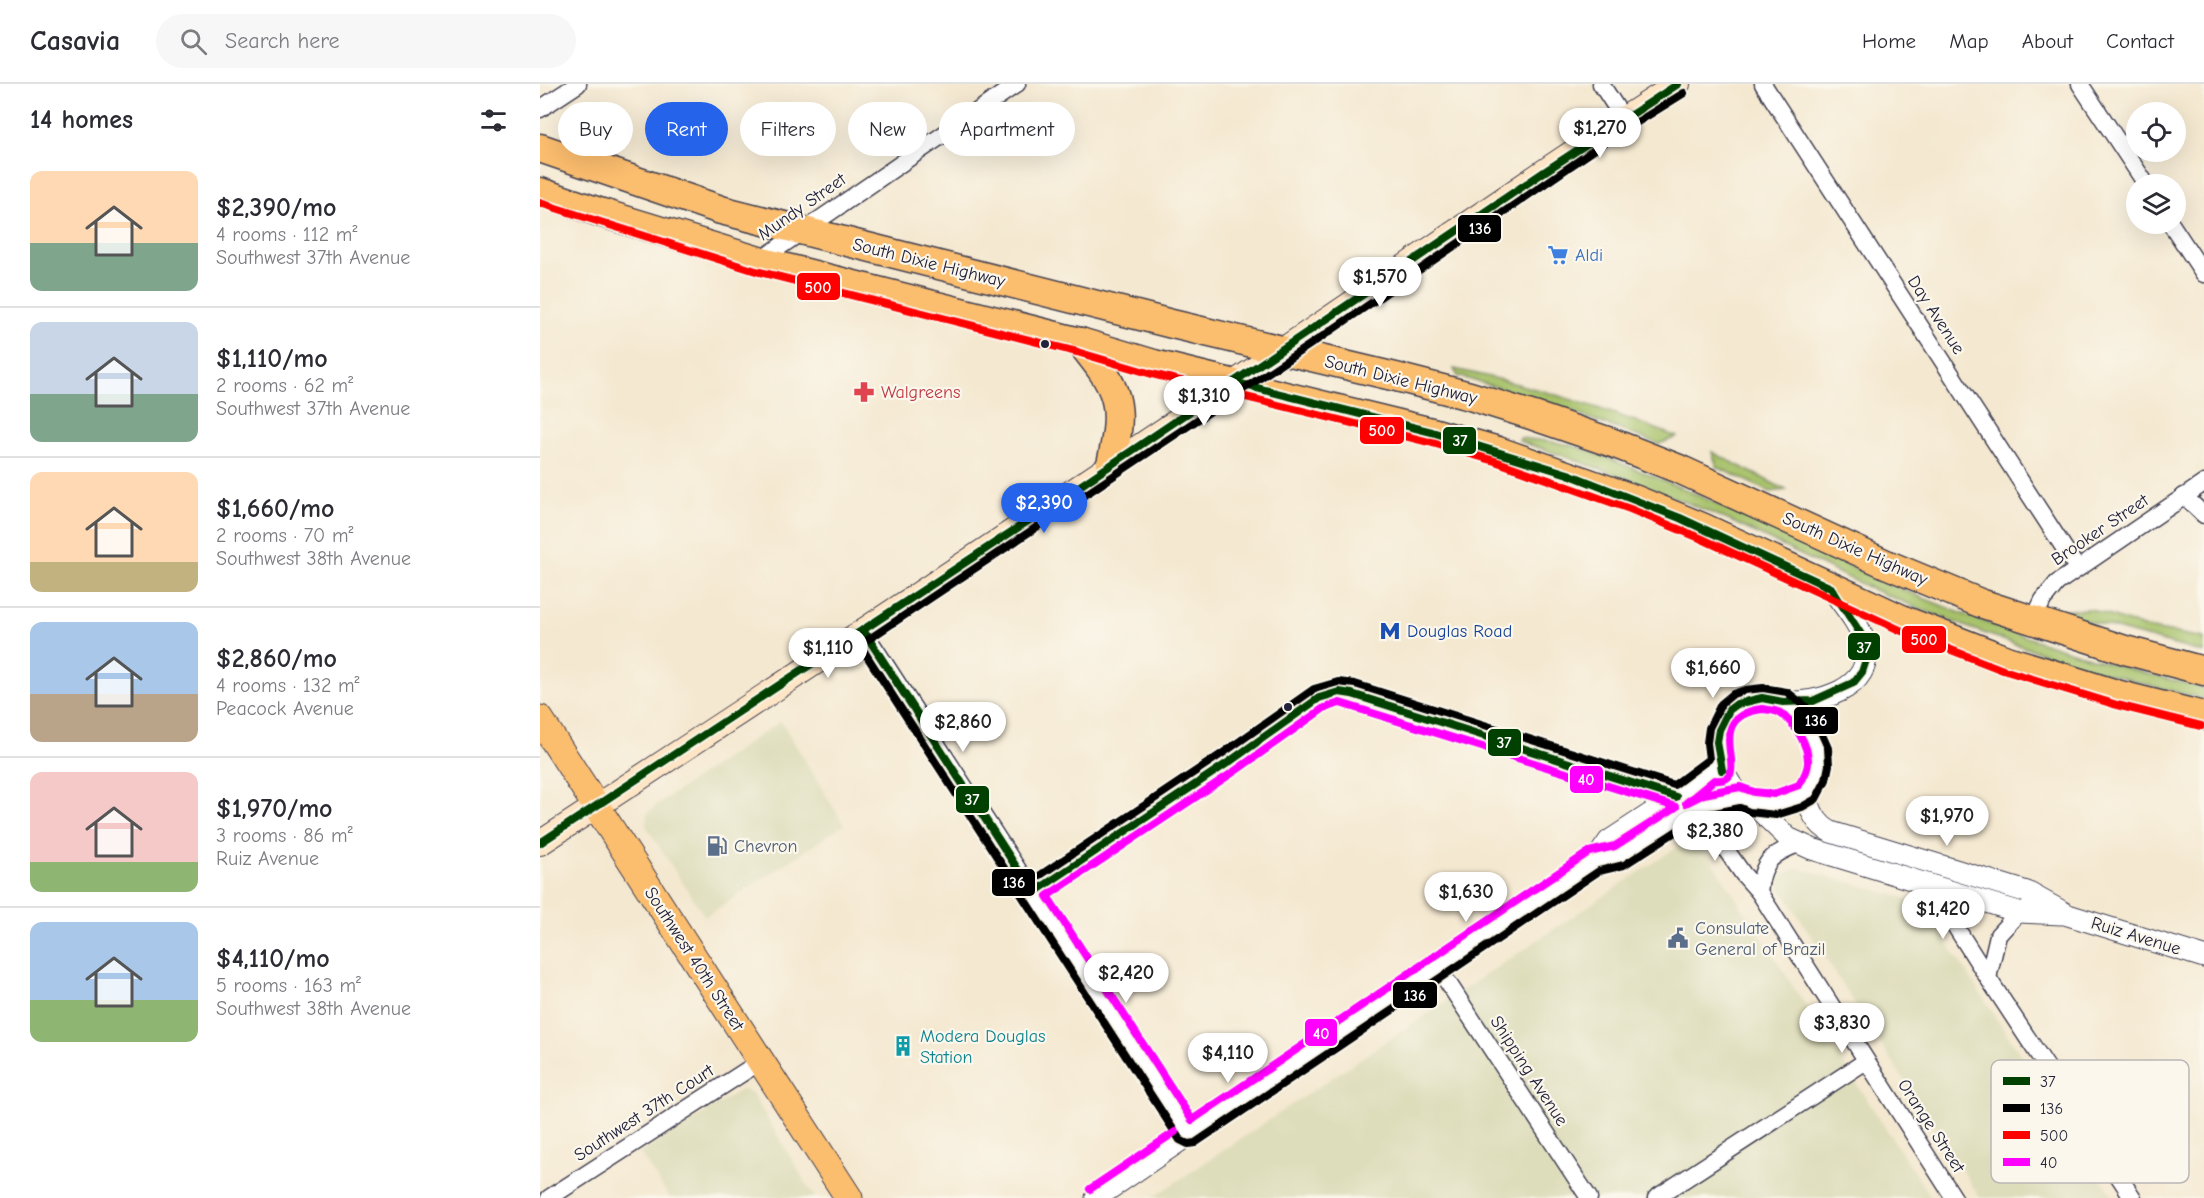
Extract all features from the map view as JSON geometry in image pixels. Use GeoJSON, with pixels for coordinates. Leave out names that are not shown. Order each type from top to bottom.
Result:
{"type":"FeatureCollection","features":[{"type":"Feature","properties":{"kind":"highway","name":"South Dixie Highway"},"geometry":{"type":"LineString","coordinates":[[540,148],[721,210],[1470,396],[1613,443],[1746,498],[1917,578],[2033,621],[2125,651],[2204,671]]}},
{"type":"Feature","properties":{"kind":"highway"},"geometry":{"type":"LineString","coordinates":[[540,192],[759,261],[1080,342],[1154,364],[1432,432],[1568,474],[1696,525],[1906,621],[2007,660],[2109,692],[2204,716]]}},
{"type":"Feature","properties":{"kind":"highway"},"geometry":{"type":"LineString","coordinates":[[1080,342],[1103,370],[1113,387],[1119,410],[1119,431],[1111,464]]}},
{"type":"Feature","properties":{"kind":"main road"},"geometry":{"type":"LineString","coordinates":[[540,843],[1282,350],[1623,118],[1678,84]]}},
{"type":"Feature","properties":{"kind":"main road","name":"Southwest 40th Street"},"geometry":{"type":"LineString","coordinates":[[540,719],[849,1198]]}},
{"type":"Feature","properties":{"kind":"street"},"geometry":{"type":"LineString","coordinates":[[540,109],[578,84]]}},
{"type":"Feature","properties":{"kind":"street","name":"Mundy Street"},"geometry":{"type":"LineString","coordinates":[[759,261],[1017,84]]}},
{"type":"Feature","properties":{"kind":"street"},"geometry":{"type":"LineString","coordinates":[[1601,84],[1623,118]]}},
{"type":"Feature","properties":{"kind":"street","name":"Day Avenue"},"geometry":{"type":"LineString","coordinates":[[1763,84],[2077,568]]}},
{"type":"Feature","properties":{"kind":"street"},"geometry":{"type":"LineString","coordinates":[[2080,84],[2139,174]]}},
{"type":"Feature","properties":{"kind":"street"},"geometry":{"type":"LineString","coordinates":[[2178,234],[2204,274]]}},
{"type":"Feature","properties":{"kind":"street","name":"Brooker Street"},"geometry":{"type":"LineString","coordinates":[[2033,621],[2057,583],[2204,483]]}},
{"type":"Feature","properties":{"kind":"street"},"geometry":{"type":"LineString","coordinates":[[2184,496],[2204,515]]}},
{"type":"Feature","properties":{"kind":"street"},"geometry":{"type":"LineString","coordinates":[[1747,799],[1730,783],[1722,770],[1717,742],[1719,730],[1730,710],[1737,704],[1762,698],[1798,703],[1828,696],[1853,682],[1862,672],[1866,660],[1862,636],[1831,588]]}},
{"type":"Feature","properties":{"kind":"street"},"geometry":{"type":"LineString","coordinates":[[863,630],[1189,1134]]}},
{"type":"Feature","properties":{"kind":"street"},"geometry":{"type":"LineString","coordinates":[[1595,861],[1619,856],[1678,818],[1707,804],[1747,799],[1764,804],[1785,803],[1807,793],[1819,765],[1818,752],[1807,726],[1797,713],[1783,702]]}},
{"type":"Feature","properties":{"kind":"street"},"geometry":{"type":"LineString","coordinates":[[1096,1198],[1595,861],[1609,841],[1676,797],[1711,769],[1722,770]]}},
{"type":"Feature","properties":{"kind":"street","name":"Ruiz Avenue"},"geometry":{"type":"LineString","coordinates":[[1807,793],[1810,807],[1818,823],[1832,832],[2027,892],[2068,915],[2204,957]]}},
{"type":"Feature","properties":{"kind":"street","name":"Ruiz Avenue"},"geometry":{"type":"LineString","coordinates":[[1747,799],[1780,831],[1798,844],[2019,912],[2068,915]]}},
{"type":"Feature","properties":{"kind":"street","name":"Orange Street"},"geometry":{"type":"LineString","coordinates":[[1678,818],[1713,831],[1743,874],[1759,892],[1954,1198]]}},
{"type":"Feature","properties":{"kind":"street"},"geometry":{"type":"LineString","coordinates":[[1759,892],[1768,861],[1782,850],[1798,844]]}},
{"type":"Feature","properties":{"kind":"street"},"geometry":{"type":"LineString","coordinates":[[1928,883],[2042,1060]]}},
{"type":"Feature","properties":{"kind":"street"},"geometry":{"type":"LineString","coordinates":[[1988,978],[1998,935],[2019,912]]}},
{"type":"Feature","properties":{"kind":"street","name":"Shipping Avenue"},"geometry":{"type":"LineString","coordinates":[[1437,966],[1589,1198]]}},
{"type":"Feature","properties":{"kind":"street","name":"Southwest 37th Court"},"geometry":{"type":"LineString","coordinates":[[549,1198],[761,1061]]}},
{"type":"Feature","properties":{"kind":"street"},"geometry":{"type":"LineString","coordinates":[[1656,1198],[1866,1061]]}},
{"type":"Feature","properties":{"kind":"street"},"geometry":{"type":"LineString","coordinates":[[2123,1183],[2133,1198]]}},
{"type":"Feature","properties":{"kind":"shaded area"},"geometry":{"type":"Polygon","coordinates":[[[781,721],[844,825],[705,917],[649,831],[646,825],[647,814],[655,806],[781,721]]]}},
{"type":"Feature","properties":{"kind":"shaded area"},"geometry":{"type":"Polygon","coordinates":[[[1689,839],[1697,840],[1702,846],[1931,1198],[1152,1198],[1689,839]]]}},
{"type":"Feature","properties":{"kind":"shaded area"},"geometry":{"type":"Polygon","coordinates":[[[1798,868],[1902,897],[1931,918],[2024,1060],[1991,1060],[1991,1183],[2104,1183],[2114,1198],[1980,1198],[1783,892],[1780,885],[1785,873],[1798,868]]]}},
{"type":"Feature","properties":{"kind":"shaded area"},"geometry":{"type":"Polygon","coordinates":[[[741,1090],[751,1092],[815,1198],[670,1198],[640,1153],[741,1090]]]}},
{"type":"Feature","properties":{"kind":"green space"},"geometry":{"type":"Polygon","coordinates":[[[1454,369],[1567,398],[1677,437],[1659,444],[1530,397],[1458,376],[1454,369]]]}},
{"type":"Feature","properties":{"kind":"green space"},"geometry":{"type":"Polygon","coordinates":[[[1520,438],[1549,441],[1584,449],[1695,494],[1865,573],[1947,608],[2074,653],[2204,688],[2204,699],[2082,666],[2002,640],[1923,610],[1702,509],[1624,478],[1519,441],[1520,438]]]}},
{"type":"Feature","properties":{"kind":"green space"},"geometry":{"type":"Polygon","coordinates":[[[1712,452],[1786,490],[1770,492],[1717,467],[1712,452]]]}},
{"type":"Feature","properties":{"kind":"green space"},"geometry":{"type":"Polygon","coordinates":[[[2090,609],[2146,628],[2204,638],[2204,653],[2084,620],[2072,616],[2066,610],[2090,609]]]}},
{"type":"Feature","properties":{"kind":"transit line","name":"37"},"geometry":{"type":"LineString","coordinates":[[540,843],[1031,519],[1678,84]]}},
{"type":"Feature","properties":{"kind":"transit line","name":"136"},"geometry":{"type":"LineString","coordinates":[[869,639],[1329,332],[1610,139],[1684,93]]}},
{"type":"Feature","properties":{"kind":"transit line","name":"500"},"geometry":{"type":"LineString","coordinates":[[540,203],[756,271],[1077,352],[1152,374],[1429,442],[1495,461],[1630,509],[1700,538],[1902,631],[2003,670],[2117,705],[2201,726]]}},
{"type":"Feature","properties":{"kind":"transit line","name":"37"},"geometry":{"type":"LineString","coordinates":[[1233,382],[1432,432],[1568,474],[1680,518],[1831,588],[1862,636],[1866,660],[1862,672],[1853,683],[1813,701],[1783,702],[1762,698],[1737,704],[1729,710],[1719,730],[1717,742],[1722,770]]}},
{"type":"Feature","properties":{"kind":"transit line","name":"37"},"geometry":{"type":"LineString","coordinates":[[863,630],[1033,893]]}},
{"type":"Feature","properties":{"kind":"transit line","name":"136"},"geometry":{"type":"LineString","coordinates":[[854,636],[1180,1140],[1188,1144],[1195,1143],[1599,871],[1624,865],[1683,827],[1710,814],[1740,808],[1749,812],[1776,815],[1802,807],[1816,799],[1826,780],[1829,765],[1828,748],[1816,721],[1805,706],[1787,692],[1763,688],[1745,690],[1733,694],[1721,704],[1709,728],[1707,743],[1709,759],[1674,785],[1355,684],[1338,682],[1314,689],[1036,878]]}},
{"type":"Feature","properties":{"kind":"transit line","name":"37"},"geometry":{"type":"LineString","coordinates":[[1033,893],[1229,762],[1319,698],[1339,692],[1352,694],[1676,797]]}},
{"type":"Feature","properties":{"kind":"transit line","name":"40"},"geometry":{"type":"LineString","coordinates":[[1340,703],[1676,807],[1615,846],[1589,852],[1192,1120],[1047,896],[1235,771],[1324,708],[1340,703]]}},
{"type":"Feature","properties":{"kind":"transit line","name":"40"},"geometry":{"type":"LineString","coordinates":[[1762,709],[1776,711],[1786,717],[1804,742],[1808,766],[1799,785],[1774,794],[1754,792],[1740,787],[1704,794],[1686,803],[1714,780],[1726,778],[1731,772],[1729,736],[1733,724],[1743,715],[1762,709]]}},
{"type":"Feature","properties":{"kind":"transit line","name":"40"},"geometry":{"type":"LineString","coordinates":[[1090,1189],[1175,1132]]}},
{"type":"Feature","properties":{"kind":"place","name":"Aldi"},"geometry":{"type":"Point","coordinates":[1558,255]}},
{"type":"Feature","properties":{"kind":"place","name":"Walgreens"},"geometry":{"type":"Point","coordinates":[864,392]}},
{"type":"Feature","properties":{"kind":"place","name":"Douglas Road"},"geometry":{"type":"Point","coordinates":[1390,631]}},
{"type":"Feature","properties":{"kind":"place","name":"Chevron"},"geometry":{"type":"Point","coordinates":[717,846]}},
{"type":"Feature","properties":{"kind":"place","name":"Consulate General of Brazil"},"geometry":{"type":"Point","coordinates":[1678,938]}},
{"type":"Feature","properties":{"kind":"place","name":"Modera Douglas Station"},"geometry":{"type":"Point","coordinates":[903,1046]}}]}
